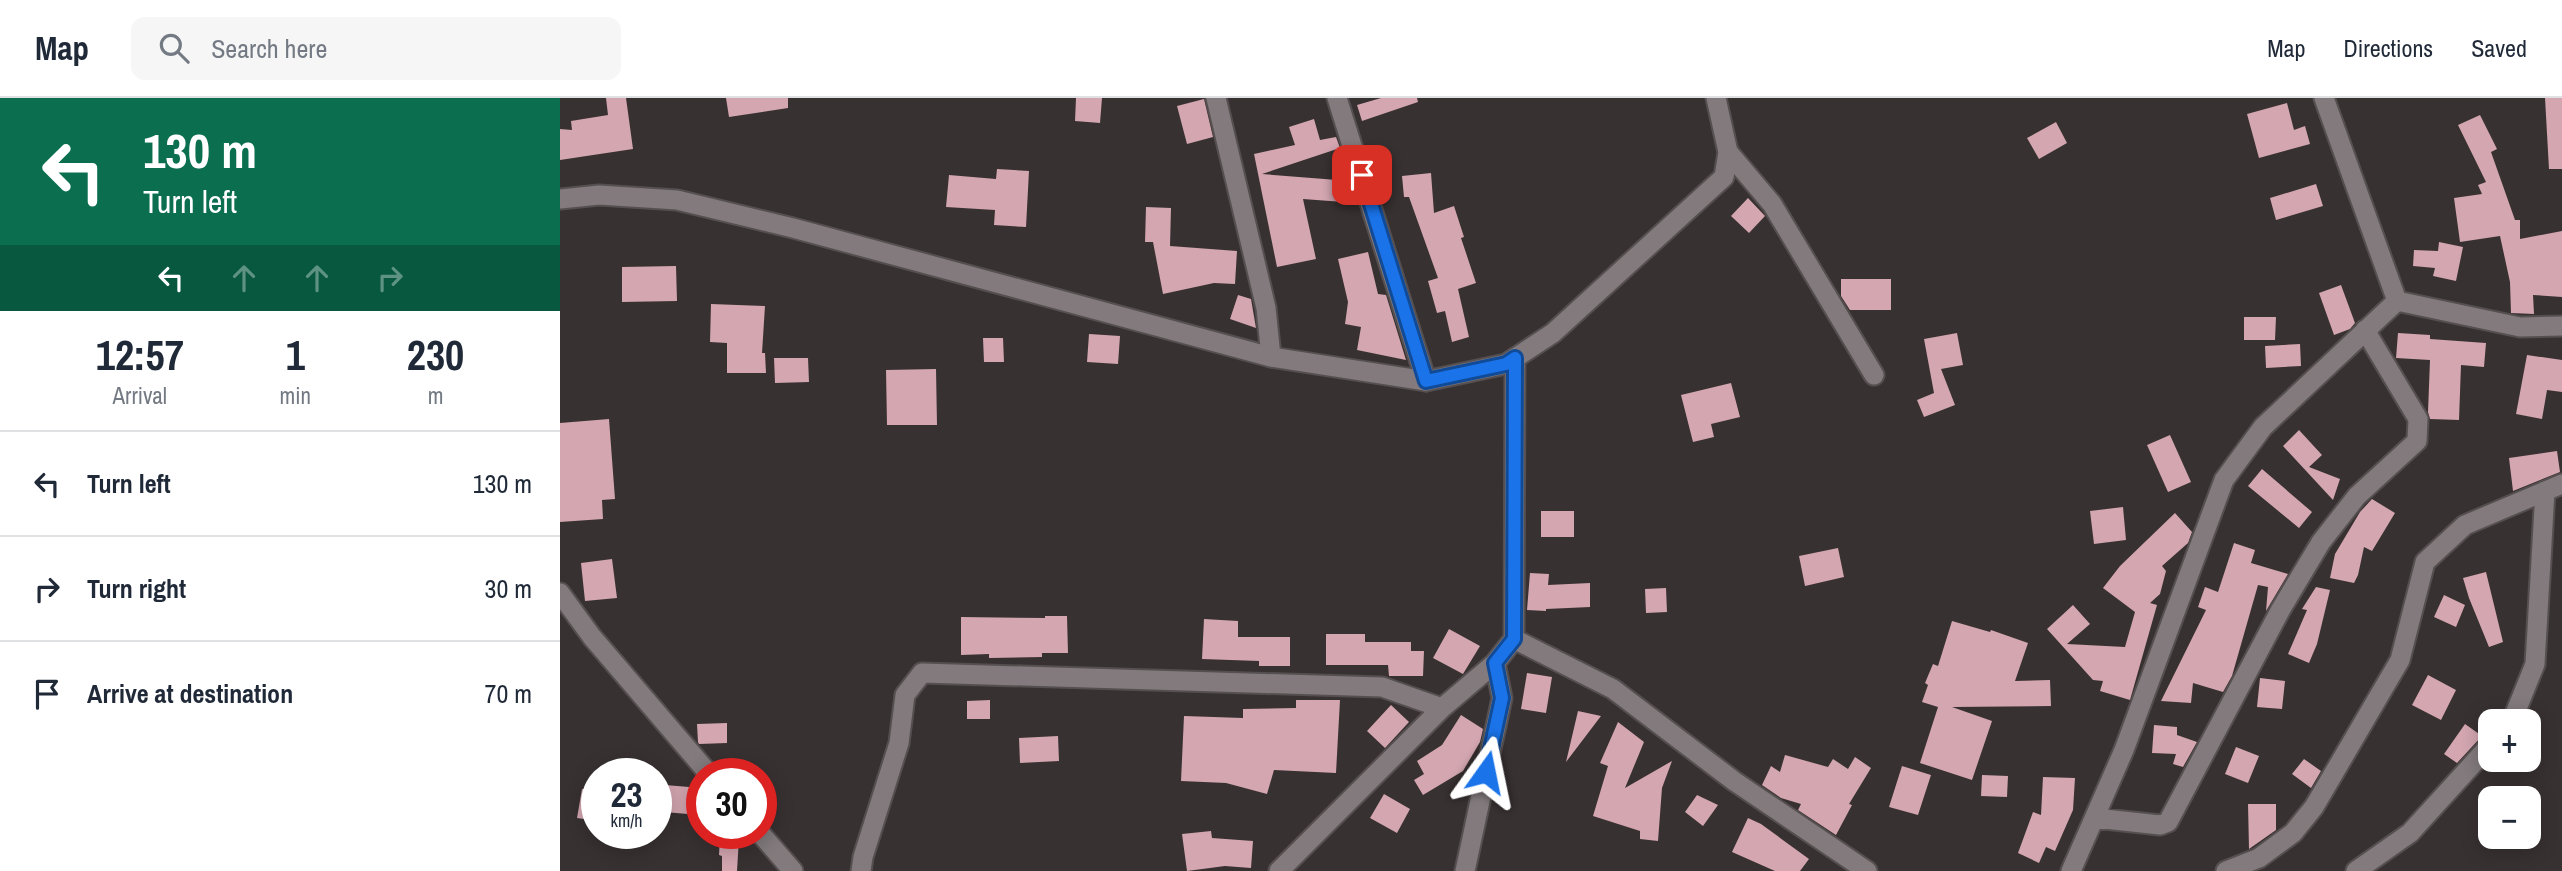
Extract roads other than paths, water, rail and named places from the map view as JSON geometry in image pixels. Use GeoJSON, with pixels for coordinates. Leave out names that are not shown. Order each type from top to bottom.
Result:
{"type":"FeatureCollection","features":[{"type":"Feature","properties":{"kind":"street"},"geometry":{"type":"LineString","coordinates":[[1216,98],[1266,308],[1271,357]]}},
{"type":"Feature","properties":{"kind":"street"},"geometry":{"type":"LineString","coordinates":[[1337,98],[1426,381]]}},
{"type":"Feature","properties":{"kind":"street"},"geometry":{"type":"LineString","coordinates":[[560,199],[599,195],[677,200],[1271,357],[1426,381],[1506,364],[1553,333],[1724,177],[1728,152],[1716,98]]}},
{"type":"Feature","properties":{"kind":"street"},"geometry":{"type":"LineString","coordinates":[[2324,98],[2397,301]]}},
{"type":"Feature","properties":{"kind":"street"},"geometry":{"type":"LineString","coordinates":[[1728,152],[1772,204],[1874,375]]}},
{"type":"Feature","properties":{"kind":"street"},"geometry":{"type":"LineString","coordinates":[[2397,301],[2520,327],[2562,326]]}},
{"type":"Feature","properties":{"kind":"street"},"geometry":{"type":"LineString","coordinates":[[2071,871],[2124,750],[2224,480],[2263,427],[2397,301]]}},
{"type":"Feature","properties":{"kind":"street"},"geometry":{"type":"LineString","coordinates":[[2095,818],[2160,825],[2168,822],[2281,609],[2321,542],[2357,496],[2417,441],[2418,419],[2365,330]]}},
{"type":"Feature","properties":{"kind":"street"},"geometry":{"type":"LineString","coordinates":[[1279,871],[1442,708],[1495,663],[1514,639],[1515,358]]}},
{"type":"Feature","properties":{"kind":"street"},"geometry":{"type":"LineString","coordinates":[[2226,871],[2259,858],[2293,833],[2314,807],[2400,660],[2425,562],[2465,525],[2554,488],[2535,664],[2517,709]]}},
{"type":"Feature","properties":{"kind":"street"},"geometry":{"type":"LineString","coordinates":[[560,593],[592,638],[695,758]]}},
{"type":"Feature","properties":{"kind":"street"},"geometry":{"type":"LineString","coordinates":[[1514,639],[1613,689],[1734,780],[1867,871]]}},
{"type":"Feature","properties":{"kind":"street"},"geometry":{"type":"LineString","coordinates":[[1465,871],[1502,698],[1495,663]]}},
{"type":"Feature","properties":{"kind":"street"},"geometry":{"type":"LineString","coordinates":[[861,871],[899,743],[905,695],[922,673],[1382,687],[1442,708]]}},
{"type":"Feature","properties":{"kind":"street"},"geometry":{"type":"LineString","coordinates":[[2356,871],[2410,833],[2478,758]]}},
{"type":"Feature","properties":{"kind":"street"},"geometry":{"type":"LineString","coordinates":[[774,849],[793,871]]}}]}
